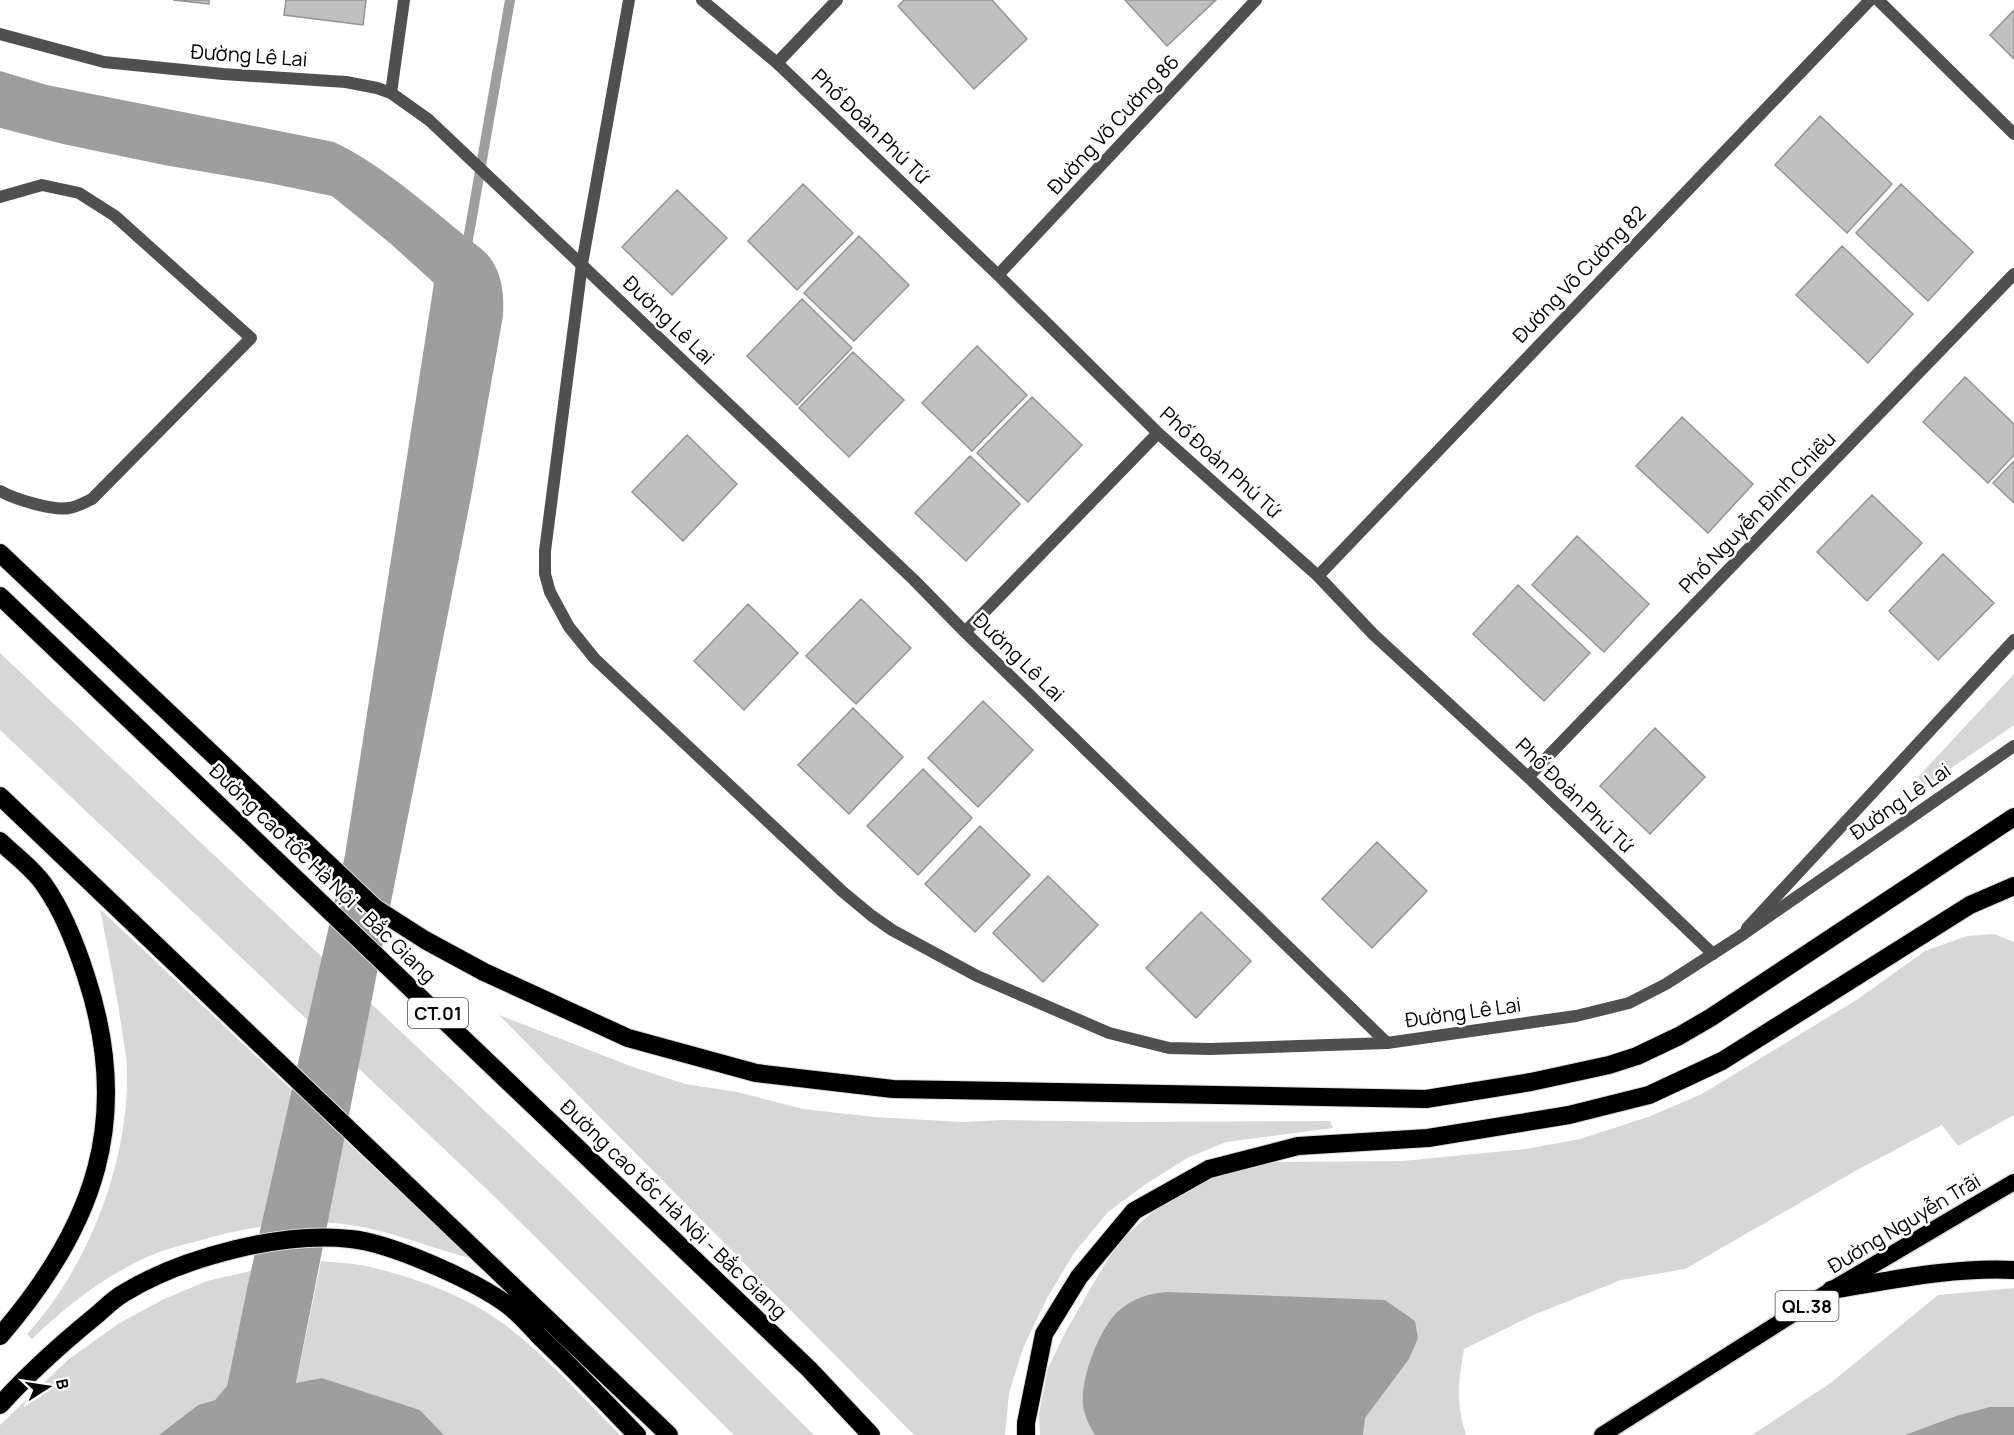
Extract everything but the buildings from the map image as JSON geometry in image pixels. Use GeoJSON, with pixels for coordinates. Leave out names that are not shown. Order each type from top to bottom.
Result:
{"type":"FeatureCollection","features":[{"type":"Feature","properties":{"kind":"highway"},"geometry":{"type":"LineString","coordinates":[[0,553],[375,908],[425,940],[484,972],[628,1038],[768,1074],[893,1089],[1426,1099],[1543,1080],[1637,1056],[1679,1036],[1710,1018],[2014,817]]}},
{"type":"Feature","properties":{"kind":"highway","name":"Đường cao tốc Hà Nội - Bắc Giang"},"geometry":{"type":"LineString","coordinates":[[0,596],[800,1360],[871,1435]]}},
{"type":"Feature","properties":{"kind":"highway"},"geometry":{"type":"LineString","coordinates":[[0,796],[669,1435]]}},
{"type":"Feature","properties":{"kind":"highway"},"geometry":{"type":"LineString","coordinates":[[0,841],[44,883],[65,921],[80,959],[94,1001],[102,1043],[105,1126],[100,1159],[83,1210],[70,1237],[29,1302],[0,1336]]}},
{"type":"Feature","properties":{"kind":"highway"},"geometry":{"type":"LineString","coordinates":[[1026,1435],[1026,1423],[1044,1334],[1079,1277],[1134,1211],[1209,1168],[1298,1146],[1428,1137],[1569,1115],[1649,1095],[1722,1060],[1970,905],[2014,886]]}},
{"type":"Feature","properties":{"kind":"highway","name":"Đường Nguyễn Trãi"},"geometry":{"type":"LineString","coordinates":[[1602,1435],[1831,1290],[2014,1182]]}},
{"type":"Feature","properties":{"kind":"highway"},"geometry":{"type":"LineString","coordinates":[[0,1406],[122,1294],[153,1277],[236,1249],[311,1238],[351,1239],[392,1248],[466,1282],[509,1306],[637,1435]]}},
{"type":"Feature","properties":{"kind":"highway"},"geometry":{"type":"LineString","coordinates":[[1831,1290],[1937,1273],[1992,1269],[2014,1270]]}},
{"type":"Feature","properties":{"kind":"street"},"geometry":{"type":"LineString","coordinates":[[391,93],[404,0]]}},
{"type":"Feature","properties":{"kind":"street"},"geometry":{"type":"LineString","coordinates":[[629,0],[582,264],[546,529],[545,574],[550,592],[569,627],[595,659],[843,892],[892,930],[977,976],[1109,1033],[1169,1048],[1210,1049],[1387,1043]]}},
{"type":"Feature","properties":{"kind":"street","name":"Phố Đoàn Phú Tứ"},"geometry":{"type":"LineString","coordinates":[[702,0],[777,63],[1158,432],[1318,576],[1373,634],[1528,777],[1713,954]]}},
{"type":"Feature","properties":{"kind":"street"},"geometry":{"type":"LineString","coordinates":[[777,63],[837,0]]}},
{"type":"Feature","properties":{"kind":"street","name":"Đường Võ Cường 86"},"geometry":{"type":"LineString","coordinates":[[998,275],[1256,0]]}},
{"type":"Feature","properties":{"kind":"street","name":"Đường Võ Cường 82"},"geometry":{"type":"LineString","coordinates":[[1318,576],[1870,0]]}},
{"type":"Feature","properties":{"kind":"street"},"geometry":{"type":"LineString","coordinates":[[1878,0],[2014,134]]}},
{"type":"Feature","properties":{"kind":"street","name":"Đường Lê Lai"},"geometry":{"type":"LineString","coordinates":[[0,34],[104,62],[223,74],[346,82],[377,88],[391,93],[429,120],[914,580],[1387,1043],[1576,1016],[1629,1003],[1666,984],[1739,937],[2014,746]]}},
{"type":"Feature","properties":{"kind":"street"},"geometry":{"type":"LineString","coordinates":[[0,197],[42,185],[79,192],[115,216],[251,338],[92,499],[69,509],[40,505],[10,497],[0,491]]}},
{"type":"Feature","properties":{"kind":"street","name":"Phố Nguyễn Đình Chiểu"},"geometry":{"type":"LineString","coordinates":[[1528,777],[2014,274]]}},
{"type":"Feature","properties":{"kind":"street"},"geometry":{"type":"LineString","coordinates":[[965,632],[1158,432]]}},
{"type":"Feature","properties":{"kind":"street"},"geometry":{"type":"LineString","coordinates":[[1739,937],[2014,640]]}},
{"type":"Feature","properties":{"kind":"shaded area"},"geometry":{"type":"Polygon","coordinates":[[[0,71],[47,85],[334,142],[368,161],[415,195],[485,252],[498,273],[503,294],[503,316],[471,497],[296,1383],[322,1378],[420,1410],[444,1435],[159,1435],[198,1405],[215,1400],[227,1386],[345,855],[434,283],[332,196],[164,165],[0,128],[0,71]]]}},
{"type":"Feature","properties":{"kind":"shaded area"},"geometry":{"type":"Polygon","coordinates":[[[0,653],[559,1181],[814,1435],[734,1435],[496,1198],[0,730],[0,653]]]}},
{"type":"Feature","properties":{"kind":"shaded area"},"geometry":{"type":"Polygon","coordinates":[[[2014,674],[2014,725],[1925,786],[1918,777],[2014,674]]]}},
{"type":"Feature","properties":{"kind":"shaded area"},"geometry":{"type":"Polygon","coordinates":[[[100,909],[470,1258],[381,1231],[351,1225],[291,1223],[252,1228],[172,1248],[141,1260],[91,1290],[60,1313],[32,1339],[27,1334],[69,1278],[86,1246],[101,1212],[121,1141],[126,1106],[127,1071],[117,1000],[100,909]]]}},
{"type":"Feature","properties":{"kind":"shaded area"},"geometry":{"type":"Polygon","coordinates":[[[1994,934],[2014,942],[2014,1115],[1958,1146],[1942,1125],[1857,1170],[1685,1269],[1621,1280],[1531,1316],[1464,1349],[1459,1392],[1466,1435],[1040,1435],[1039,1414],[1048,1368],[1067,1329],[1103,1267],[1121,1240],[1150,1214],[1203,1180],[1275,1162],[1403,1161],[1526,1149],[1580,1139],[1648,1117],[1702,1094],[1858,999],[1925,951],[1967,936],[1994,934]]]}},
{"type":"Feature","properties":{"kind":"shaded area"},"geometry":{"type":"Polygon","coordinates":[[[499,1015],[633,1067],[685,1084],[737,1092],[803,1109],[874,1117],[962,1122],[1003,1120],[1330,1121],[1333,1128],[1226,1142],[1187,1158],[1146,1184],[1108,1212],[1074,1253],[1047,1298],[1023,1348],[1009,1393],[1005,1435],[914,1435],[499,1015]]]}},
{"type":"Feature","properties":{"kind":"shaded area"},"geometry":{"type":"Polygon","coordinates":[[[321,1261],[365,1266],[405,1276],[439,1288],[487,1312],[533,1348],[620,1435],[444,1435],[420,1410],[322,1378],[296,1384],[321,1261]]]}},
{"type":"Feature","properties":{"kind":"shaded area"},"geometry":{"type":"Polygon","coordinates":[[[251,1271],[227,1386],[215,1400],[198,1405],[159,1435],[0,1435],[0,1425],[68,1360],[118,1324],[162,1300],[207,1281],[251,1271]]]}},
{"type":"Feature","properties":{"kind":"shaded area"},"geometry":{"type":"Polygon","coordinates":[[[2014,1288],[2014,1435],[1752,1435],[1832,1382],[1938,1295],[2014,1288]]]}},
{"type":"Feature","properties":{"kind":"shaded area"},"geometry":{"type":"Polygon","coordinates":[[[1166,1292],[1385,1300],[1415,1321],[1418,1338],[1409,1359],[1365,1418],[1363,1435],[1095,1435],[1085,1413],[1083,1394],[1088,1366],[1100,1338],[1114,1315],[1127,1304],[1143,1297],[1166,1292]]]}},
{"type":"Feature","properties":{"kind":"shaded area"},"geometry":{"type":"Polygon","coordinates":[[[1990,1407],[2014,1407],[2014,1435],[1905,1435],[1956,1416],[1990,1407]]]}},
{"type":"Feature","properties":{"kind":"waterway"},"geometry":{"type":"LineString","coordinates":[[466,251],[510,0]]}}]}
